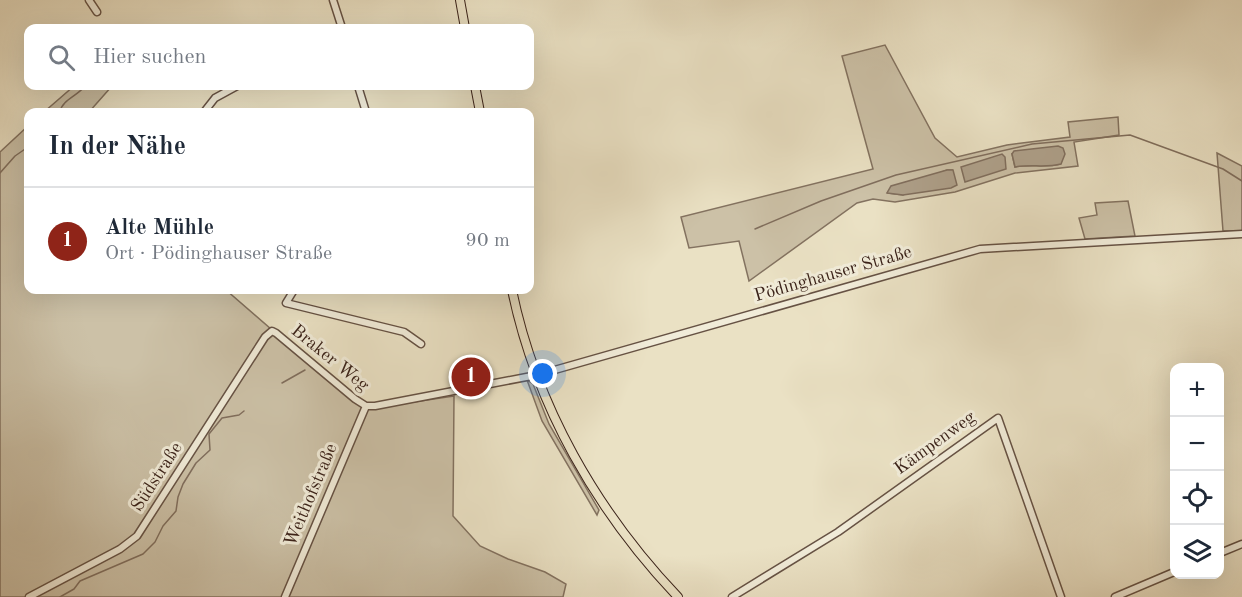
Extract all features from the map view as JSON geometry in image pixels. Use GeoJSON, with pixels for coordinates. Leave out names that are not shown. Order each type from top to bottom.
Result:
{"type":"FeatureCollection","features":[{"type":"Feature","properties":{"kind":"main road"},"geometry":{"type":"LineString","coordinates":[[460,0],[464,24]]}},
{"type":"Feature","properties":{"kind":"main road"},"geometry":{"type":"LineString","coordinates":[[476,90],[479,108]]}},
{"type":"Feature","properties":{"kind":"main road"},"geometry":{"type":"LineString","coordinates":[[513,294],[537,375],[556,421],[592,487],[625,536],[678,597]]}},
{"type":"Feature","properties":{"kind":"street"},"geometry":{"type":"LineString","coordinates":[[89,0],[97,12]]}},
{"type":"Feature","properties":{"kind":"street"},"geometry":{"type":"LineString","coordinates":[[333,0],[341,24]]}},
{"type":"Feature","properties":{"kind":"street"},"geometry":{"type":"LineString","coordinates":[[207,108],[215,98],[230,90]]}},
{"type":"Feature","properties":{"kind":"street"},"geometry":{"type":"LineString","coordinates":[[359,90],[365,108]]}},
{"type":"Feature","properties":{"kind":"street","name":"Pödinghauser Straße"},"geometry":{"type":"LineString","coordinates":[[441,394],[537,375],[980,249],[1242,234]]}},
{"type":"Feature","properties":{"kind":"street"},"geometry":{"type":"LineString","coordinates":[[292,294],[286,303],[404,332],[421,344]]}},
{"type":"Feature","properties":{"kind":"street","name":"Braker Weg"},"geometry":{"type":"LineString","coordinates":[[272,331],[366,406],[441,394]]}},
{"type":"Feature","properties":{"kind":"street","name":"Südstraße"},"geometry":{"type":"LineString","coordinates":[[29,597],[120,549],[137,536],[265,337],[272,331]]}},
{"type":"Feature","properties":{"kind":"street","name":"Weithofstraße"},"geometry":{"type":"LineString","coordinates":[[285,597],[366,406]]}},
{"type":"Feature","properties":{"kind":"street","name":"Kämpenweg"},"geometry":{"type":"LineString","coordinates":[[732,597],[838,532],[998,418],[1061,597]]}},
{"type":"Feature","properties":{"kind":"street"},"geometry":{"type":"LineString","coordinates":[[1224,551],[1242,544]]}},
{"type":"Feature","properties":{"kind":"street"},"geometry":{"type":"LineString","coordinates":[[1116,597],[1170,574]]}},
{"type":"Feature","properties":{"kind":"shaded area"},"geometry":{"type":"Polygon","coordinates":[[[885,45],[935,138],[957,157],[1007,145],[1070,137],[1068,122],[1118,117],[1119,135],[1074,142],[1078,166],[1015,173],[955,192],[895,202],[873,199],[857,203],[749,281],[739,241],[689,248],[681,217],[873,169],[842,56],[885,45]],[[1012,154],[1015,167],[1061,164],[1012,154]],[[947,170],[887,193],[903,195],[953,170],[947,170]]]}},
{"type":"Feature","properties":{"kind":"shaded area"},"geometry":{"type":"Polygon","coordinates":[[[69,90],[108,90],[93,108],[49,108],[69,90]]]}},
{"type":"Feature","properties":{"kind":"shaded area"},"geometry":{"type":"Polygon","coordinates":[[[24,130],[24,294],[231,294],[354,401],[380,407],[454,396],[453,516],[480,546],[545,572],[566,584],[563,597],[0,597],[0,152],[24,130]]]}},
{"type":"Feature","properties":{"kind":"shaded area"},"geometry":{"type":"Polygon","coordinates":[[[1058,146],[1063,148],[1065,154],[1061,164],[1015,167],[1012,154],[1014,151],[1058,146]]]}},
{"type":"Feature","properties":{"kind":"shaded area"},"geometry":{"type":"Polygon","coordinates":[[[1217,153],[1242,166],[1242,231],[1223,231],[1217,153]]]}},
{"type":"Feature","properties":{"kind":"shaded area"},"geometry":{"type":"Polygon","coordinates":[[[1002,154],[1005,157],[1006,169],[965,182],[961,167],[1002,154]]]}},
{"type":"Feature","properties":{"kind":"shaded area"},"geometry":{"type":"Polygon","coordinates":[[[953,170],[957,185],[951,188],[903,195],[887,193],[891,186],[953,170]]]}},
{"type":"Feature","properties":{"kind":"shaded area"},"geometry":{"type":"Polygon","coordinates":[[[1128,201],[1135,236],[1085,239],[1079,218],[1097,215],[1095,203],[1128,201]]]}},
{"type":"Feature","properties":{"kind":"shaded area"},"geometry":{"type":"Polygon","coordinates":[[[527,380],[533,384],[549,424],[599,510],[597,515],[542,421],[527,380]]]}},
{"type":"Feature","properties":{"kind":"waterway"},"geometry":{"type":"LineString","coordinates":[[61,108],[81,90]]}},
{"type":"Feature","properties":{"kind":"waterway"},"geometry":{"type":"LineString","coordinates":[[755,229],[821,201],[896,175],[1032,144],[1130,135],[1223,169],[1242,181]]}},
{"type":"Feature","properties":{"kind":"waterway"},"geometry":{"type":"LineString","coordinates":[[0,173],[24,150]]}},
{"type":"Feature","properties":{"kind":"waterway"},"geometry":{"type":"LineString","coordinates":[[282,383],[305,370]]}},
{"type":"Feature","properties":{"kind":"waterway"},"geometry":{"type":"LineString","coordinates":[[60,597],[74,589],[80,581],[143,554],[155,542],[163,526],[176,511],[183,484],[196,463],[210,450],[209,434],[222,418],[239,415],[244,411]]}},
{"type":"Feature","properties":{"kind":"place","name":"Alte Mühle"},"geometry":{"type":"Point","coordinates":[471,377]}}]}
